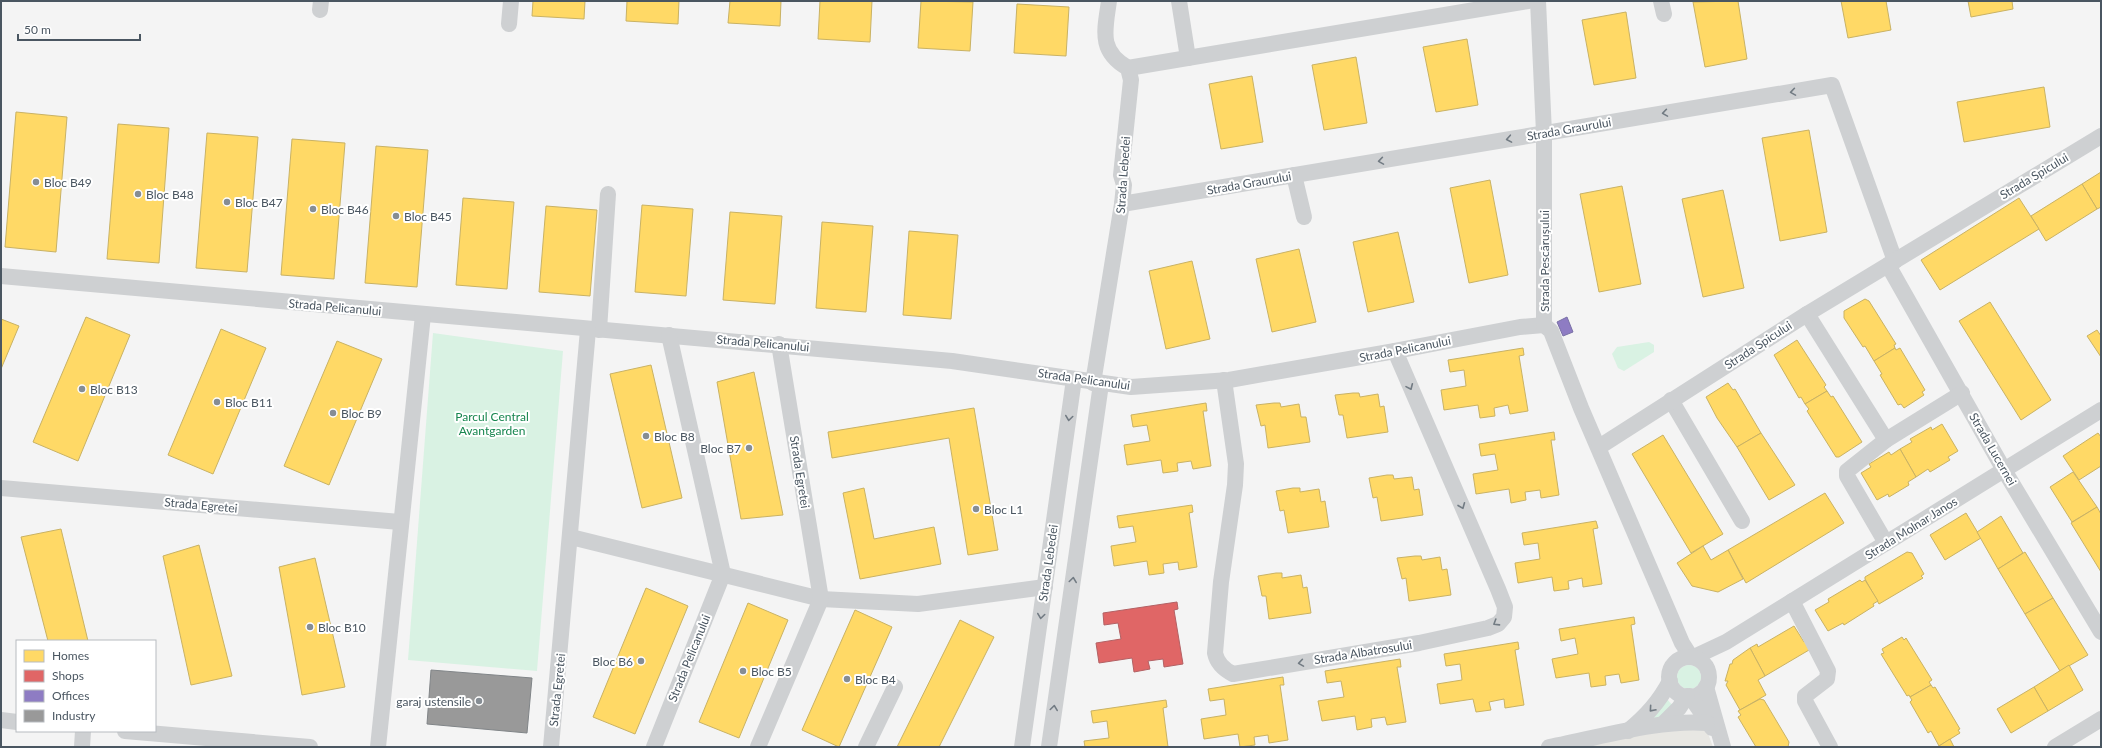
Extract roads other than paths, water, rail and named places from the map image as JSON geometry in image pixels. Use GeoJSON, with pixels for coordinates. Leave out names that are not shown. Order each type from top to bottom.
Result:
{"type":"FeatureCollection","features":[{"type":"Feature","properties":{"kind":"street"},"geometry":{"type":"LineString","coordinates":[[509,24],[511,1]]}},
{"type":"Feature","properties":{"kind":"street"},"geometry":{"type":"LineString","coordinates":[[1109,1],[1106,43],[1111,54],[1118,62],[1128,68],[1528,1]]}},
{"type":"Feature","properties":{"kind":"street"},"geometry":{"type":"LineString","coordinates":[[1178,1],[1188,58]]}},
{"type":"Feature","properties":{"kind":"street","name":"Strada Pescărușului"},"geometry":{"type":"LineString","coordinates":[[1538,1],[1544,133],[1544,325],[1551,330],[1581,408],[1599,447]]}},
{"type":"Feature","properties":{"kind":"street","name":"Strada Lebedei"},"geometry":{"type":"LineString","coordinates":[[1049,747],[1122,204],[1124,185],[1120,174],[1131,80],[1128,68]]}},
{"type":"Feature","properties":{"kind":"street","name":"Strada Graurului"},"geometry":{"type":"LineString","coordinates":[[1122,204],[1832,85],[1891,263]]}},
{"type":"Feature","properties":{"kind":"street","name":"Strada Spicului"},"geometry":{"type":"LineString","coordinates":[[1599,447],[1807,314],[2101,136]]}},
{"type":"Feature","properties":{"kind":"street"},"geometry":{"type":"LineString","coordinates":[[1294,175],[1304,217]]}},
{"type":"Feature","properties":{"kind":"street","name":"Strada Egretei"},"geometry":{"type":"LineString","coordinates":[[551,747],[571,537],[608,194]]}},
{"type":"Feature","properties":{"kind":"street","name":"Strada Lucernei"},"geometry":{"type":"LineString","coordinates":[[1891,263],[2004,470],[2101,632]]}},
{"type":"Feature","properties":{"kind":"street","name":"Strada Pelicanului"},"geometry":{"type":"LineString","coordinates":[[1,276],[594,330],[779,344],[952,361],[1131,387],[1154,387],[1224,380],[1395,352],[1520,327],[1544,325]]}},
{"type":"Feature","properties":{"kind":"street"},"geometry":{"type":"LineString","coordinates":[[1807,314],[1886,440]]}},
{"type":"Feature","properties":{"kind":"street"},"geometry":{"type":"LineString","coordinates":[[378,747],[400,522],[423,315]]}},
{"type":"Feature","properties":{"kind":"street"},"geometry":{"type":"LineString","coordinates":[[669,335],[723,574]]}},
{"type":"Feature","properties":{"kind":"street","name":"Strada Egretei"},"geometry":{"type":"LineString","coordinates":[[779,344],[821,600]]}},
{"type":"Feature","properties":{"kind":"street","name":"Strada Albatrosului"},"geometry":{"type":"LineString","coordinates":[[1224,380],[1236,464],[1235,485],[1221,582],[1215,653],[1223,670],[1233,674],[1419,643],[1488,628],[1498,624],[1504,618],[1505,607],[1498,589],[1395,352]]}},
{"type":"Feature","properties":{"kind":"street","name":"Strada Lebedei"},"geometry":{"type":"LineString","coordinates":[[1022,747],[1074,379]]}},
{"type":"Feature","properties":{"kind":"street"},"geometry":{"type":"LineString","coordinates":[[1886,543],[1847,476],[1847,471],[1886,440],[1962,393]]}},
{"type":"Feature","properties":{"kind":"street"},"geometry":{"type":"LineString","coordinates":[[1671,400],[1742,521]]}},
{"type":"Feature","properties":{"kind":"street","name":"Strada Molnar Janos"},"geometry":{"type":"LineString","coordinates":[[1692,657],[1720,645],[2101,410]]}},
{"type":"Feature","properties":{"kind":"street"},"geometry":{"type":"LineString","coordinates":[[1599,447],[1682,643],[1692,657],[1704,664],[1716,735]]}},
{"type":"Feature","properties":{"kind":"street","name":"Strada Egretei"},"geometry":{"type":"LineString","coordinates":[[1,488],[400,522]]}},
{"type":"Feature","properties":{"kind":"street"},"geometry":{"type":"LineString","coordinates":[[571,537],[723,574],[821,600],[918,604],[1045,587]]}},
{"type":"Feature","properties":{"kind":"street","name":"Strada Pelicanului"},"geometry":{"type":"LineString","coordinates":[[654,747],[723,574]]}},
{"type":"Feature","properties":{"kind":"street"},"geometry":{"type":"LineString","coordinates":[[758,747],[821,600]]}},
{"type":"Feature","properties":{"kind":"street"},"geometry":{"type":"LineString","coordinates":[[1792,601],[1828,671],[1827,679],[1805,696],[1805,701],[1830,747]]}},
{"type":"Feature","properties":{"kind":"street"},"geometry":{"type":"LineString","coordinates":[[1675,664],[1682,643]]}},
{"type":"Feature","properties":{"kind":"street"},"geometry":{"type":"LineString","coordinates":[[1670,681],[1676,691],[1688,696],[1696,695],[1708,681],[1720,645]]}},
{"type":"Feature","properties":{"kind":"street"},"geometry":{"type":"LineString","coordinates":[[1627,732],[1649,713],[1661,698],[1670,681],[1671,669],[1675,664],[1679,660],[1692,657]]}},
{"type":"Feature","properties":{"kind":"street"},"geometry":{"type":"LineString","coordinates":[[866,747],[895,687]]}},
{"type":"Feature","properties":{"kind":"street"},"geometry":{"type":"LineString","coordinates":[[1663,724],[1679,708],[1688,696]]}},
{"type":"Feature","properties":{"kind":"street"},"geometry":{"type":"LineString","coordinates":[[1688,696],[1716,735]]}},
{"type":"Feature","properties":{"kind":"street"},"geometry":{"type":"LineString","coordinates":[[2055,747],[2101,719]]}},
{"type":"Feature","properties":{"kind":"street"},"geometry":{"type":"LineString","coordinates":[[1,720],[16,722]]}},
{"type":"Feature","properties":{"kind":"street"},"geometry":{"type":"LineString","coordinates":[[1549,747],[1663,724],[1683,722],[1716,735]]}},
{"type":"Feature","properties":{"kind":"street"},"geometry":{"type":"LineString","coordinates":[[82,747],[83,732]]}},
{"type":"Feature","properties":{"kind":"street"},"geometry":{"type":"LineString","coordinates":[[136,732],[310,747]]}},
{"type":"Feature","properties":{"kind":"place","name":"Bloc B49"},"geometry":{"type":"Point","coordinates":[36,182]}},
{"type":"Feature","properties":{"kind":"place","name":"Bloc B48"},"geometry":{"type":"Point","coordinates":[138,194]}},
{"type":"Feature","properties":{"kind":"place","name":"Bloc B47"},"geometry":{"type":"Point","coordinates":[227,202]}},
{"type":"Feature","properties":{"kind":"place","name":"Bloc B46"},"geometry":{"type":"Point","coordinates":[313,209]}},
{"type":"Feature","properties":{"kind":"place","name":"Bloc B45"},"geometry":{"type":"Point","coordinates":[396,216]}},
{"type":"Feature","properties":{"kind":"place","name":"Bloc B13"},"geometry":{"type":"Point","coordinates":[82,389]}},
{"type":"Feature","properties":{"kind":"place","name":"Bloc B11"},"geometry":{"type":"Point","coordinates":[217,402]}},
{"type":"Feature","properties":{"kind":"place","name":"Bloc B9"},"geometry":{"type":"Point","coordinates":[333,413]}},
{"type":"Feature","properties":{"kind":"place","name":"Bloc B8"},"geometry":{"type":"Point","coordinates":[646,436]}},
{"type":"Feature","properties":{"kind":"place","name":"Bloc B7"},"geometry":{"type":"Point","coordinates":[749,448]}},
{"type":"Feature","properties":{"kind":"place","name":"Bloc L1"},"geometry":{"type":"Point","coordinates":[976,509]}},
{"type":"Feature","properties":{"kind":"place","name":"Bloc B10"},"geometry":{"type":"Point","coordinates":[310,627]}},
{"type":"Feature","properties":{"kind":"place","name":"Bloc B6"},"geometry":{"type":"Point","coordinates":[641,661]}},
{"type":"Feature","properties":{"kind":"place","name":"Bloc B5"},"geometry":{"type":"Point","coordinates":[743,671]}},
{"type":"Feature","properties":{"kind":"place","name":"Bloc B4"},"geometry":{"type":"Point","coordinates":[847,679]}},
{"type":"Feature","properties":{"kind":"place","name":"garaj ustensile"},"geometry":{"type":"Point","coordinates":[479,701]}},
{"type":"Feature","properties":{"kind":"park label","name":"Parcul Central Avantgarden"},"geometry":{"type":"Point","coordinates":[492,423]}}]}
